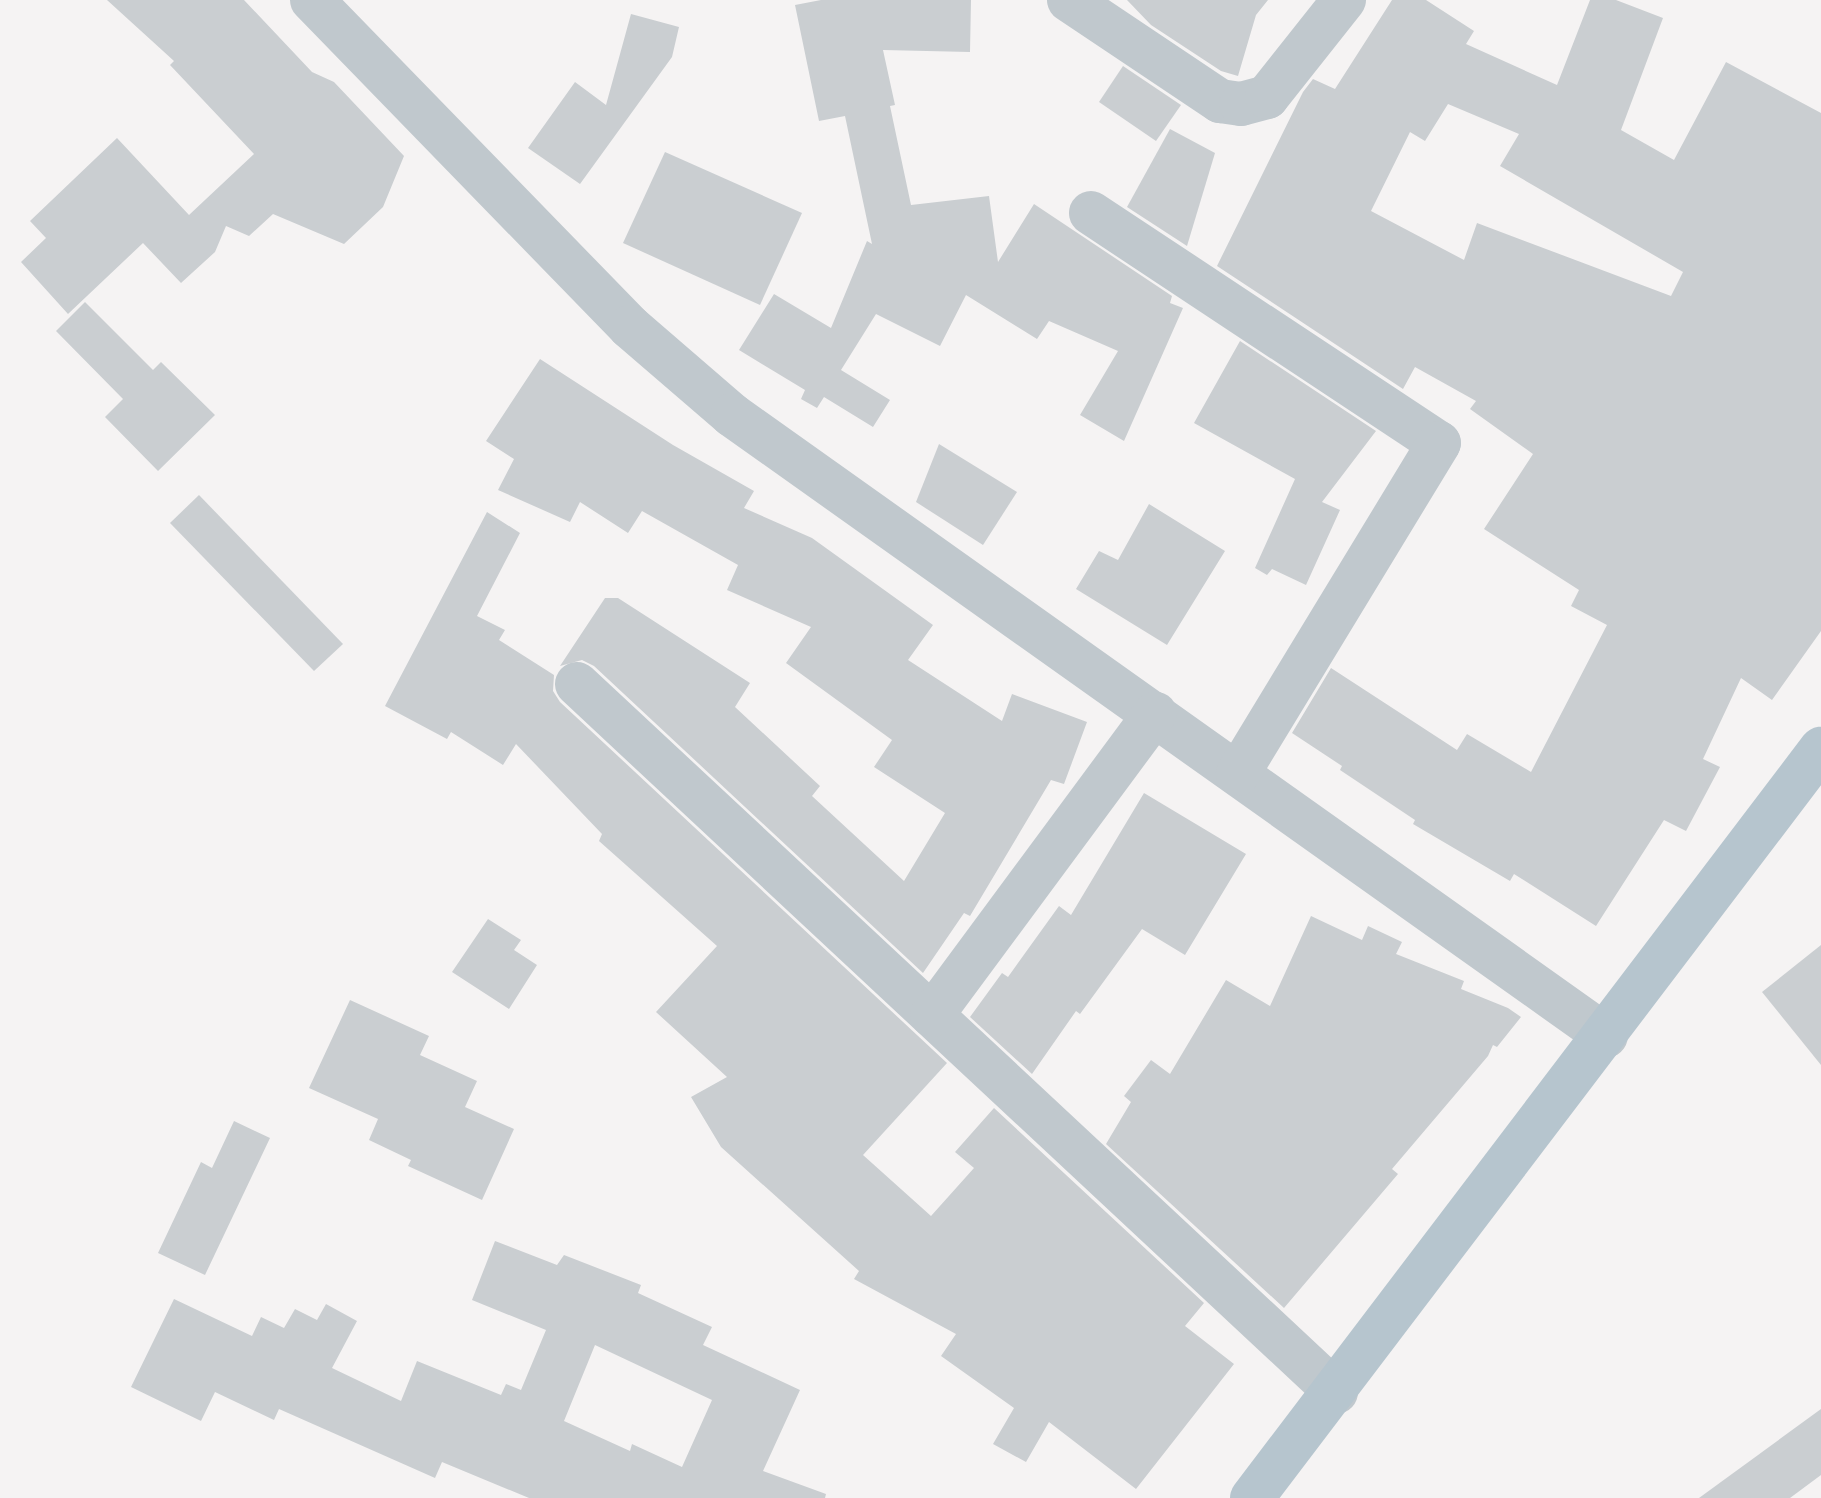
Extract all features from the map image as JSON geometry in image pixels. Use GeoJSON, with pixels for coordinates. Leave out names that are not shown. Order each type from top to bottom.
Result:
{"type":"FeatureCollection","features":[{"type":"Feature","properties":{"kind":"main road"},"geometry":{"type":"LineString","coordinates":[[1252,1498],[1336,1392],[1821,749]]}},
{"type":"Feature","properties":{"kind":"street"},"geometry":{"type":"LineString","coordinates":[[312,0],[630,327],[732,415],[1606,1036]]}},
{"type":"Feature","properties":{"kind":"street"},"geometry":{"type":"LineString","coordinates":[[1069,0],[1220,101],[1241,104],[1267,97],[1344,0]]}},
{"type":"Feature","properties":{"kind":"street"},"geometry":{"type":"LineString","coordinates":[[1091,213],[1439,443],[1238,774]]}},
{"type":"Feature","properties":{"kind":"street"},"geometry":{"type":"LineString","coordinates":[[577,684],[1336,1392]]}},
{"type":"Feature","properties":{"kind":"street"},"geometry":{"type":"LineString","coordinates":[[932,1015],[1155,714]]}},
{"type":"Feature","properties":{"kind":"building"},"geometry":{"type":"Polygon","coordinates":[[[107,0],[244,0],[312,72],[334,82],[404,156],[383,207],[344,244],[273,214],[249,236],[226,226],[215,252],[181,283],[143,243],[68,314],[21,262],[46,238],[30,221],[117,138],[189,215],[254,154],[170,65],[174,61],[107,0]]]}},
{"type":"Feature","properties":{"kind":"building"},"geometry":{"type":"Polygon","coordinates":[[[821,0],[971,0],[970,52],[883,50],[895,105],[890,106],[911,205],[989,196],[998,262],[1034,204],[1172,296],[1170,303],[1183,308],[1124,441],[1080,415],[1118,351],[1049,321],[1037,339],[966,295],[940,346],[876,314],[841,370],[890,400],[873,427],[824,397],[817,408],[801,399],[805,390],[739,350],[774,294],[831,328],[867,241],[872,244],[845,116],[819,121],[795,5],[821,0]]]}},
{"type":"Feature","properties":{"kind":"building"},"geometry":{"type":"Polygon","coordinates":[[[1127,0],[1268,0],[1256,15],[1238,76],[1221,71],[1151,25],[1127,0]]]}},
{"type":"Feature","properties":{"kind":"building"},"geometry":{"type":"Polygon","coordinates":[[[1392,0],[1426,0],[1474,31],[1466,44],[1557,85],[1590,0],[1616,0],[1663,18],[1621,130],[1674,160],[1726,62],[1821,113],[1821,631],[1772,700],[1741,678],[1703,759],[1720,767],[1686,831],[1664,820],[1596,926],[1514,874],[1510,881],[1413,824],[1415,820],[1340,770],[1342,766],[1292,733],[1331,668],[1457,750],[1467,734],[1531,772],[1607,625],[1571,606],[1579,590],[1484,529],[1533,454],[1470,409],[1476,401],[1415,367],[1403,389],[1217,266],[1303,92],[1313,79],[1335,89],[1392,0]],[[1448,104],[1425,141],[1410,132],[1371,211],[1464,260],[1477,223],[1671,296],[1683,272],[1500,166],[1519,134],[1448,104]]]}},
{"type":"Feature","properties":{"kind":"building"},"geometry":{"type":"Polygon","coordinates":[[[631,14],[679,27],[672,57],[580,184],[528,148],[575,82],[606,105],[631,14]]]}},
{"type":"Feature","properties":{"kind":"building"},"geometry":{"type":"Polygon","coordinates":[[[1123,66],[1181,105],[1156,141],[1099,102],[1123,66]]]}},
{"type":"Feature","properties":{"kind":"building"},"geometry":{"type":"Polygon","coordinates":[[[1170,129],[1215,153],[1187,246],[1127,207],[1170,129]]]}},
{"type":"Feature","properties":{"kind":"building"},"geometry":{"type":"Polygon","coordinates":[[[665,152],[802,213],[760,305],[623,243],[665,152]]]}},
{"type":"Feature","properties":{"kind":"building"},"geometry":{"type":"Polygon","coordinates":[[[85,302],[153,370],[161,362],[215,415],[158,471],[105,417],[123,399],[56,331],[85,302]]]}},
{"type":"Feature","properties":{"kind":"building"},"geometry":{"type":"Polygon","coordinates":[[[1240,341],[1376,431],[1322,502],[1340,510],[1306,585],[1272,569],[1267,575],[1255,568],[1295,479],[1194,423],[1240,341]]]}},
{"type":"Feature","properties":{"kind":"building"},"geometry":{"type":"Polygon","coordinates":[[[540,359],[673,445],[754,491],[744,508],[812,538],[933,625],[908,660],[1002,721],[1012,694],[1087,722],[1064,784],[1051,780],[970,916],[964,913],[923,973],[594,666],[582,660],[560,666],[605,598],[618,598],[750,683],[735,707],[820,786],[812,796],[904,881],[945,813],[874,767],[892,740],[786,663],[811,627],[727,590],[738,565],[642,511],[628,533],[580,502],[570,522],[498,490],[514,459],[486,441],[540,359]]]}},
{"type":"Feature","properties":{"kind":"building"},"geometry":{"type":"Polygon","coordinates":[[[939,444],[1017,492],[983,545],[916,502],[939,444]]]}},
{"type":"Feature","properties":{"kind":"building"},"geometry":{"type":"Polygon","coordinates":[[[199,495],[343,644],[314,671],[170,523],[199,495]]]}},
{"type":"Feature","properties":{"kind":"building"},"geometry":{"type":"Polygon","coordinates":[[[1149,504],[1225,551],[1167,645],[1076,589],[1099,551],[1118,560],[1149,504]]]}},
{"type":"Feature","properties":{"kind":"building"},"geometry":{"type":"Polygon","coordinates":[[[487,512],[520,533],[477,616],[505,630],[499,640],[554,675],[553,691],[560,702],[947,1063],[863,1155],[931,1216],[974,1168],[955,1152],[994,1108],[1204,1303],[1185,1326],[1234,1364],[1136,1489],[1049,1422],[1026,1462],[993,1444],[1014,1408],[941,1356],[956,1334],[854,1279],[859,1271],[721,1147],[691,1097],[727,1077],[656,1012],[717,946],[599,841],[602,834],[516,744],[503,765],[451,732],[447,739],[385,706],[487,512]]]}},
{"type":"Feature","properties":{"kind":"building"},"geometry":{"type":"Polygon","coordinates":[[[1144,793],[1246,854],[1185,955],[1142,929],[1080,1014],[1076,1011],[1032,1074],[970,1017],[1002,973],[1008,977],[1059,906],[1071,915],[1144,793]]]}},
{"type":"Feature","properties":{"kind":"building"},"geometry":{"type":"Polygon","coordinates":[[[1311,916],[1362,940],[1368,926],[1402,942],[1396,954],[1464,981],[1461,989],[1508,1008],[1521,1017],[1497,1047],[1493,1045],[1488,1056],[1392,1169],[1398,1174],[1284,1308],[1106,1144],[1131,1102],[1124,1096],[1151,1060],[1170,1074],[1226,980],[1270,1006],[1311,916]]]}},
{"type":"Feature","properties":{"kind":"building"},"geometry":{"type":"Polygon","coordinates":[[[488,919],[521,940],[514,950],[537,965],[509,1009],[452,972],[488,919]]]}},
{"type":"Feature","properties":{"kind":"building"},"geometry":{"type":"Polygon","coordinates":[[[1821,945],[1821,1065],[1762,992],[1821,945]]]}},
{"type":"Feature","properties":{"kind":"building"},"geometry":{"type":"Polygon","coordinates":[[[350,1000],[429,1036],[420,1055],[477,1081],[465,1107],[514,1129],[482,1200],[408,1166],[411,1160],[369,1140],[378,1119],[309,1088],[350,1000]]]}},
{"type":"Feature","properties":{"kind":"building"},"geometry":{"type":"Polygon","coordinates":[[[234,1121],[270,1138],[205,1275],[158,1253],[201,1162],[212,1168],[234,1121]]]}},
{"type":"Feature","properties":{"kind":"building"},"geometry":{"type":"Polygon","coordinates":[[[495,1241],[557,1265],[564,1255],[641,1285],[638,1293],[712,1327],[703,1345],[800,1390],[763,1471],[826,1494],[825,1498],[529,1498],[442,1462],[435,1478],[279,1409],[274,1420],[215,1392],[201,1421],[131,1387],[174,1299],[252,1336],[261,1317],[284,1328],[295,1309],[317,1320],[326,1304],[357,1321],[332,1368],[401,1401],[417,1361],[501,1395],[506,1384],[521,1390],[546,1330],[472,1300],[495,1241]],[[595,1345],[564,1421],[630,1451],[632,1444],[682,1467],[712,1400],[595,1345]]]}},
{"type":"Feature","properties":{"kind":"building"},"geometry":{"type":"Polygon","coordinates":[[[1821,1409],[1821,1475],[1790,1498],[1699,1498],[1821,1409]]]}}]}
